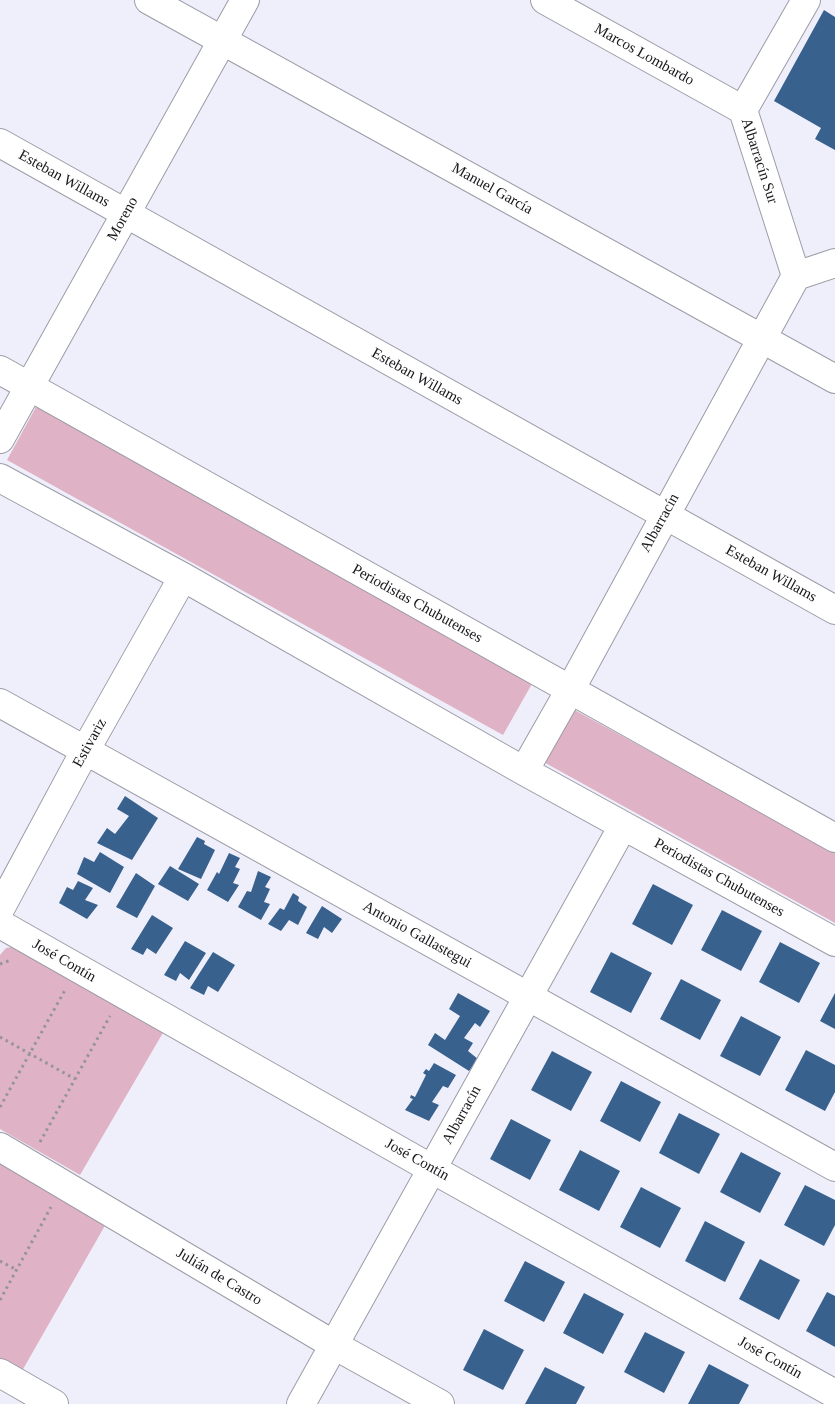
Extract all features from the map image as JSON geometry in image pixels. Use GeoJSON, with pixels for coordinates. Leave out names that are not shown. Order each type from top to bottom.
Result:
{"type":"FeatureCollection","features":[{"type":"Feature","properties":{"kind":"street","name":"Manuel García"},"geometry":{"type":"LineString","coordinates":[[149,0],[835,379]]}},
{"type":"Feature","properties":{"kind":"street","name":"Moreno"},"geometry":{"type":"LineString","coordinates":[[0,439],[245,0]]}},
{"type":"Feature","properties":{"kind":"street","name":"Marcos Lombardo"},"geometry":{"type":"LineString","coordinates":[[545,0],[743,110]]}},
{"type":"Feature","properties":{"kind":"street","name":"Albarracín Sur"},"geometry":{"type":"LineString","coordinates":[[796,276],[743,110],[806,0]]}},
{"type":"Feature","properties":{"kind":"street","name":"Esteban Willams"},"geometry":{"type":"LineString","coordinates":[[0,143],[835,610]]}},
{"type":"Feature","properties":{"kind":"street"},"geometry":{"type":"LineString","coordinates":[[796,276],[835,263]]}},
{"type":"Feature","properties":{"kind":"street","name":"Albarracín"},"geometry":{"type":"LineString","coordinates":[[524,771],[796,276]]}},
{"type":"Feature","properties":{"kind":"street","name":"Periodistas Chubutenses"},"geometry":{"type":"LineString","coordinates":[[0,370],[835,838]]}},
{"type":"Feature","properties":{"kind":"street","name":"Periodistas Chubutenses"},"geometry":{"type":"LineString","coordinates":[[0,478],[183,577],[524,771],[835,942]]}},
{"type":"Feature","properties":{"kind":"street","name":"Estivariz"},"geometry":{"type":"LineString","coordinates":[[0,909],[86,749],[183,577]]}},
{"type":"Feature","properties":{"kind":"street","name":"Antonio Gallastegui"},"geometry":{"type":"LineString","coordinates":[[0,703],[86,749],[527,997],[835,1167]]}},
{"type":"Feature","properties":{"kind":"street","name":"Albarracín"},"geometry":{"type":"LineString","coordinates":[[301,1404],[623,826]]}},
{"type":"Feature","properties":{"kind":"street","name":"José Contín"},"geometry":{"type":"LineString","coordinates":[[0,924],[432,1169],[835,1394]]}},
{"type":"Feature","properties":{"kind":"street","name":"Julián de Castro"},"geometry":{"type":"LineString","coordinates":[[0,1147],[334,1345],[440,1404]]}},
{"type":"Feature","properties":{"kind":"street"},"geometry":{"type":"LineString","coordinates":[[0,1373],[54,1404]]}},
{"type":"Feature","properties":{"kind":"path"},"geometry":{"type":"LineString","coordinates":[[0,1107],[66,987]]}},
{"type":"Feature","properties":{"kind":"path"},"geometry":{"type":"LineString","coordinates":[[39,1143],[112,1013]]}},
{"type":"Feature","properties":{"kind":"path"},"geometry":{"type":"LineString","coordinates":[[0,1037],[75,1079]]}},
{"type":"Feature","properties":{"kind":"path"},"geometry":{"type":"LineString","coordinates":[[0,1300],[53,1204]]}},
{"type":"Feature","properties":{"kind":"path"},"geometry":{"type":"LineString","coordinates":[[0,1261],[16,1270]]}},
{"type":"Feature","properties":{"kind":"shaded area"},"geometry":{"type":"Polygon","coordinates":[[[36,407],[533,682],[503,735],[7,460],[36,407]]]}},
{"type":"Feature","properties":{"kind":"shaded area"},"geometry":{"type":"Polygon","coordinates":[[[569,707],[835,853],[835,923],[540,760],[569,707]]]}},
{"type":"Feature","properties":{"kind":"shaded area"},"geometry":{"type":"Polygon","coordinates":[[[17,946],[164,1031],[80,1175],[0,1129],[0,955],[6,948],[17,946]]]}},
{"type":"Feature","properties":{"kind":"shaded area"},"geometry":{"type":"Polygon","coordinates":[[[0,1161],[107,1222],[22,1371],[0,1359],[0,1161]]]}},
{"type":"Feature","properties":{"kind":"building"},"geometry":{"type":"Polygon","coordinates":[[[824,10],[835,17],[835,150],[815,139],[821,128],[774,101],[824,10]]]}},
{"type":"Feature","properties":{"kind":"building"},"geometry":{"type":"Polygon","coordinates":[[[125,796],[158,818],[132,860],[97,843],[107,828],[115,834],[129,816],[117,809],[125,796]]]}},
{"type":"Feature","properties":{"kind":"building"},"geometry":{"type":"Polygon","coordinates":[[[197,837],[205,841],[204,844],[215,850],[201,879],[178,869],[197,837]]]}},
{"type":"Feature","properties":{"kind":"building"},"geometry":{"type":"Polygon","coordinates":[[[100,852],[124,867],[110,893],[77,874],[84,857],[94,862],[100,852]]]}},
{"type":"Feature","properties":{"kind":"building"},"geometry":{"type":"Polygon","coordinates":[[[229,853],[240,858],[235,867],[240,869],[233,883],[239,885],[228,902],[207,890],[217,872],[219,874],[229,853]]]}},
{"type":"Feature","properties":{"kind":"building"},"geometry":{"type":"Polygon","coordinates":[[[170,866],[199,884],[188,901],[158,884],[170,866]]]}},
{"type":"Feature","properties":{"kind":"building"},"geometry":{"type":"Polygon","coordinates":[[[258,871],[271,877],[265,887],[270,889],[264,902],[270,904],[261,920],[238,907],[247,891],[251,892],[258,871]]]}},
{"type":"Feature","properties":{"kind":"building"},"geometry":{"type":"Polygon","coordinates":[[[136,873],[155,886],[137,918],[116,907],[136,873]]]}},
{"type":"Feature","properties":{"kind":"building"},"geometry":{"type":"Polygon","coordinates":[[[78,881],[93,888],[85,900],[98,905],[87,919],[59,903],[67,887],[73,890],[78,881]]]}},
{"type":"Feature","properties":{"kind":"building"},"geometry":{"type":"Polygon","coordinates":[[[653,884],[693,905],[672,945],[632,924],[653,884]]]}},
{"type":"Feature","properties":{"kind":"building"},"geometry":{"type":"Polygon","coordinates":[[[293,893],[299,897],[298,901],[307,907],[298,925],[289,920],[281,931],[268,924],[280,908],[284,910],[293,893]]]}},
{"type":"Feature","properties":{"kind":"building"},"geometry":{"type":"Polygon","coordinates":[[[322,906],[342,919],[332,933],[324,927],[318,939],[306,933],[322,906]]]}},
{"type":"Feature","properties":{"kind":"building"},"geometry":{"type":"Polygon","coordinates":[[[722,910],[762,931],[741,971],[701,950],[722,910]]]}},
{"type":"Feature","properties":{"kind":"building"},"geometry":{"type":"Polygon","coordinates":[[[152,915],[173,928],[156,954],[147,948],[143,955],[131,949],[152,915]]]}},
{"type":"Feature","properties":{"kind":"building"},"geometry":{"type":"Polygon","coordinates":[[[185,941],[206,953],[189,980],[180,973],[176,981],[164,975],[185,941]]]}},
{"type":"Feature","properties":{"kind":"building"},"geometry":{"type":"Polygon","coordinates":[[[780,942],[820,963],[799,1003],[759,982],[780,942]]]}},
{"type":"Feature","properties":{"kind":"building"},"geometry":{"type":"Polygon","coordinates":[[[213,952],[235,965],[218,992],[208,986],[204,995],[190,988],[213,952]]]}},
{"type":"Feature","properties":{"kind":"building"},"geometry":{"type":"Polygon","coordinates":[[[611,952],[652,973],[631,1013],[590,992],[611,952]]]}},
{"type":"Feature","properties":{"kind":"building"},"geometry":{"type":"Polygon","coordinates":[[[681,979],[721,1000],[700,1040],[660,1019],[681,979]]]}},
{"type":"Feature","properties":{"kind":"building"},"geometry":{"type":"Polygon","coordinates":[[[458,993],[490,1011],[480,1027],[475,1023],[464,1038],[473,1043],[468,1051],[478,1059],[469,1071],[428,1045],[435,1033],[445,1040],[460,1016],[449,1009],[458,993]]]}},
{"type":"Feature","properties":{"kind":"building"},"geometry":{"type":"Polygon","coordinates":[[[835,993],[835,1029],[820,1021],[835,993]]]}},
{"type":"Feature","properties":{"kind":"building"},"geometry":{"type":"Polygon","coordinates":[[[741,1016],[781,1037],[760,1076],[720,1056],[741,1016]]]}},
{"type":"Feature","properties":{"kind":"building"},"geometry":{"type":"Polygon","coordinates":[[[806,1050],[835,1065],[835,1092],[825,1111],[785,1090],[806,1050]]]}},
{"type":"Feature","properties":{"kind":"building"},"geometry":{"type":"Polygon","coordinates":[[[552,1051],[592,1072],[571,1111],[531,1090],[552,1051]]]}},
{"type":"Feature","properties":{"kind":"building"},"geometry":{"type":"Polygon","coordinates":[[[434,1063],[456,1075],[448,1088],[443,1086],[432,1102],[439,1105],[429,1121],[405,1110],[413,1099],[410,1098],[411,1095],[415,1097],[426,1075],[423,1073],[426,1069],[429,1071],[434,1063]]]}},
{"type":"Feature","properties":{"kind":"building"},"geometry":{"type":"Polygon","coordinates":[[[621,1081],[661,1102],[640,1142],[600,1121],[621,1081]]]}},
{"type":"Feature","properties":{"kind":"building"},"geometry":{"type":"Polygon","coordinates":[[[679,1113],[720,1134],[699,1174],[659,1153],[679,1113]]]}},
{"type":"Feature","properties":{"kind":"building"},"geometry":{"type":"Polygon","coordinates":[[[511,1119],[551,1140],[530,1180],[490,1159],[511,1119]]]}},
{"type":"Feature","properties":{"kind":"building"},"geometry":{"type":"Polygon","coordinates":[[[580,1150],[620,1171],[599,1211],[559,1190],[580,1150]]]}},
{"type":"Feature","properties":{"kind":"building"},"geometry":{"type":"Polygon","coordinates":[[[741,1152],[781,1173],[760,1213],[720,1192],[741,1152]]]}},
{"type":"Feature","properties":{"kind":"building"},"geometry":{"type":"Polygon","coordinates":[[[805,1185],[835,1200],[835,1225],[824,1246],[784,1225],[805,1185]]]}},
{"type":"Feature","properties":{"kind":"building"},"geometry":{"type":"Polygon","coordinates":[[[641,1187],[681,1208],[660,1248],[620,1227],[641,1187]]]}},
{"type":"Feature","properties":{"kind":"building"},"geometry":{"type":"Polygon","coordinates":[[[705,1221],[745,1242],[725,1282],[685,1261],[705,1221]]]}},
{"type":"Feature","properties":{"kind":"building"},"geometry":{"type":"Polygon","coordinates":[[[760,1259],[800,1280],[779,1320],[739,1299],[760,1259]]]}},
{"type":"Feature","properties":{"kind":"building"},"geometry":{"type":"Polygon","coordinates":[[[525,1261],[565,1282],[544,1322],[504,1301],[525,1261]]]}},
{"type":"Feature","properties":{"kind":"building"},"geometry":{"type":"Polygon","coordinates":[[[827,1292],[835,1296],[835,1347],[806,1331],[827,1292]]]}},
{"type":"Feature","properties":{"kind":"building"},"geometry":{"type":"Polygon","coordinates":[[[584,1293],[624,1314],[603,1354],[563,1333],[584,1293]]]}},
{"type":"Feature","properties":{"kind":"building"},"geometry":{"type":"Polygon","coordinates":[[[484,1329],[524,1350],[503,1390],[463,1370],[484,1329]]]}},
{"type":"Feature","properties":{"kind":"building"},"geometry":{"type":"Polygon","coordinates":[[[645,1332],[685,1352],[664,1393],[624,1372],[645,1332]]]}},
{"type":"Feature","properties":{"kind":"building"},"geometry":{"type":"Polygon","coordinates":[[[709,1364],[749,1385],[739,1404],[688,1404],[709,1364]]]}},
{"type":"Feature","properties":{"kind":"building"},"geometry":{"type":"Polygon","coordinates":[[[545,1367],[585,1387],[576,1404],[525,1404],[545,1367]]]}}]}
